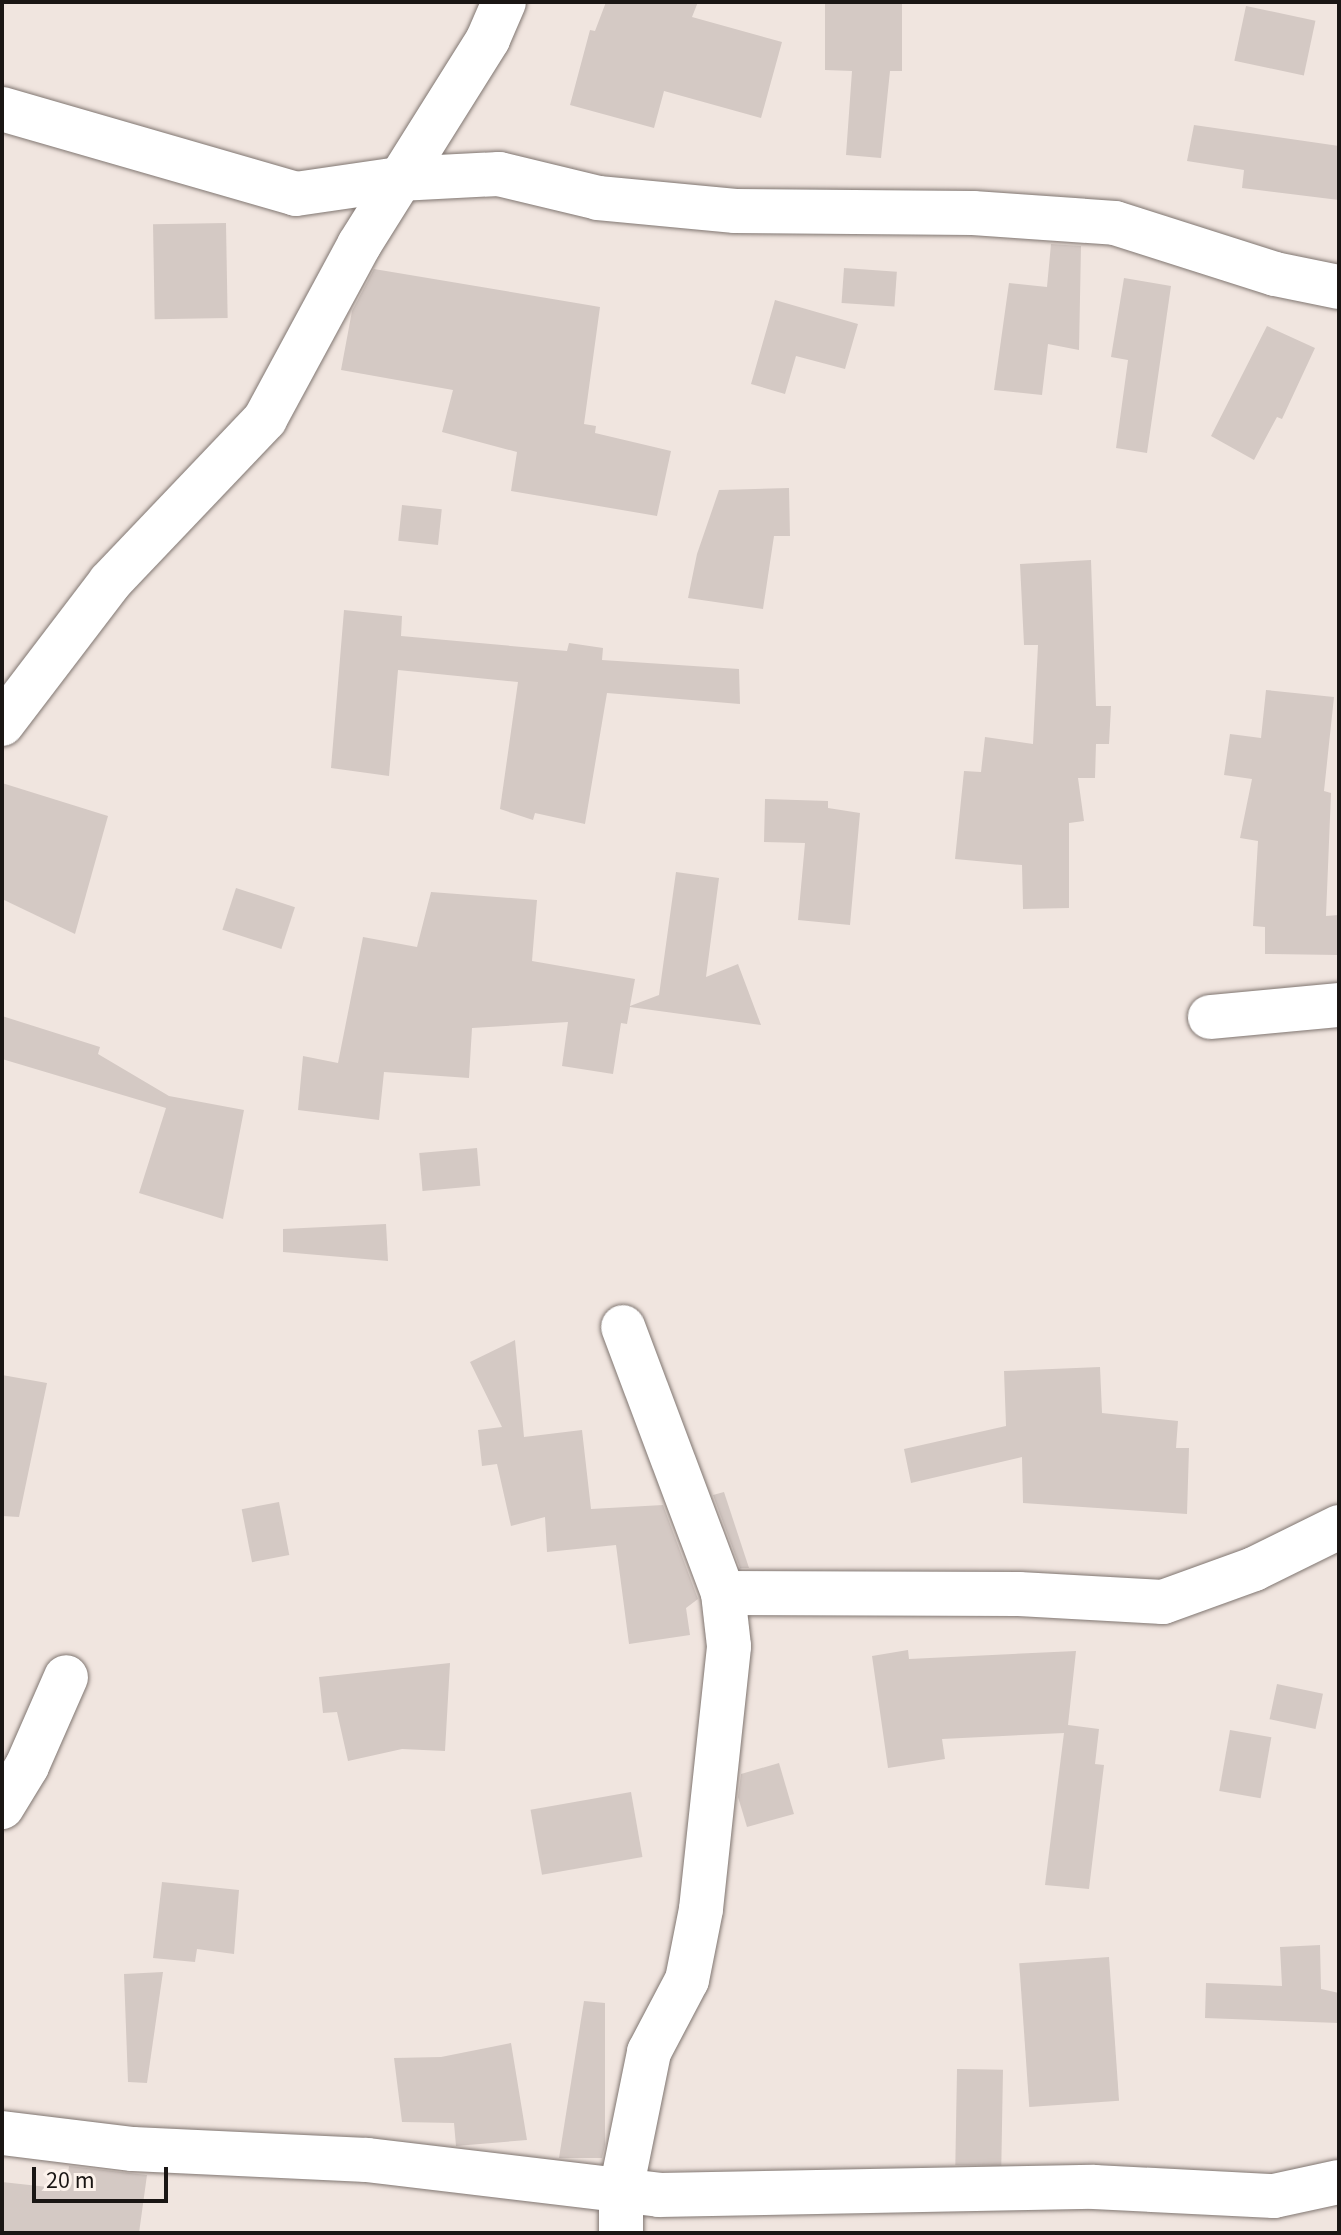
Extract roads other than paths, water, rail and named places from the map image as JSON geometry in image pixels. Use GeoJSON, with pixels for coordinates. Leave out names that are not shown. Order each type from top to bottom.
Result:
{"type":"FeatureCollection","features":[{"type":"Feature","properties":{"kind":"street"},"geometry":{"type":"LineString","coordinates":[[2,724],[110,582],[265,419],[399,179],[488,39],[504,2]]}},
{"type":"Feature","properties":{"kind":"street"},"geometry":{"type":"LineString","coordinates":[[2,109],[296,194],[399,179],[499,174],[598,198],[735,211],[973,213],[1115,223],[1275,274],[1339,287]]}},
{"type":"Feature","properties":{"kind":"street"},"geometry":{"type":"LineString","coordinates":[[1210,1017],[1339,1005]]}},
{"type":"Feature","properties":{"kind":"street"},"geometry":{"type":"LineString","coordinates":[[621,2233],[621,2190],[649,2052],[687,1980],[701,1909],[729,1646],[723,1593],[623,1327]]}},
{"type":"Feature","properties":{"kind":"street"},"geometry":{"type":"LineString","coordinates":[[723,1593],[1019,1594],[1163,1602],[1254,1569],[1339,1527]]}},
{"type":"Feature","properties":{"kind":"street"},"geometry":{"type":"LineString","coordinates":[[2,1807],[27,1766],[66,1677]]}},
{"type":"Feature","properties":{"kind":"street"},"geometry":{"type":"LineString","coordinates":[[2,2133],[133,2149],[367,2160],[659,2195],[1094,2187],[1268,2215],[1339,2182]]}}]}
